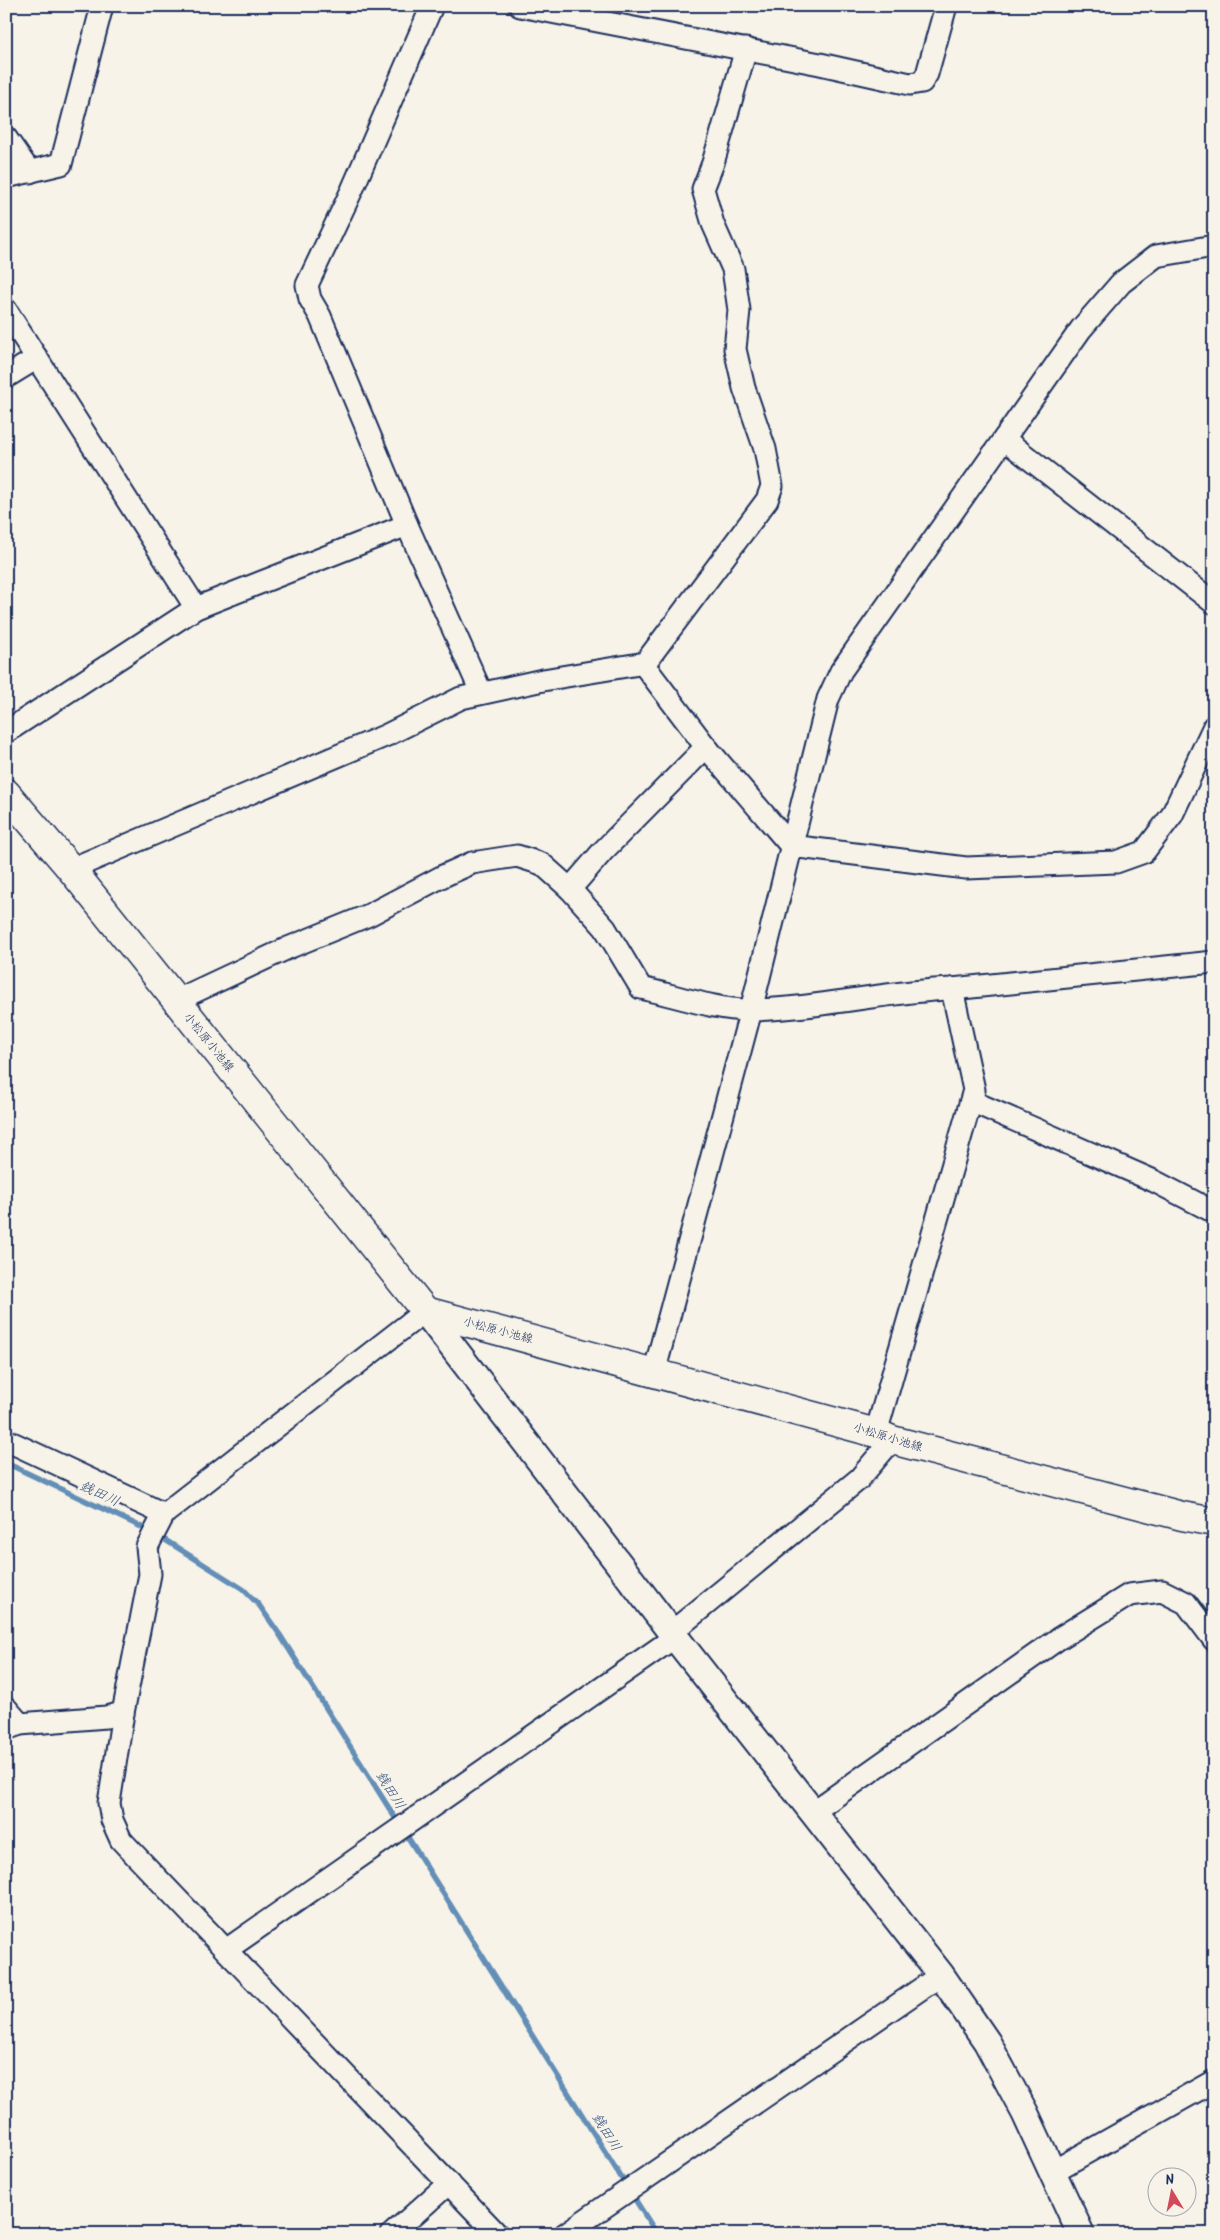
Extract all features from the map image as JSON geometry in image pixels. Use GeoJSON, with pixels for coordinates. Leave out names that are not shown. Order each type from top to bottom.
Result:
{"type":"FeatureCollection","features":[{"type":"Feature","properties":{"kind":"main road","name":"小松原小池線"},"geometry":{"type":"LineString","coordinates":[[6,793],[71,869],[425,1311],[1182,1516],[1214,1522]]}},
{"type":"Feature","properties":{"kind":"street"},"geometry":{"type":"LineString","coordinates":[[6,177],[61,164],[102,6]]}},
{"type":"Feature","properties":{"kind":"street"},"geometry":{"type":"LineString","coordinates":[[432,6],[307,284],[310,299],[320,316],[407,525],[481,692]]}},
{"type":"Feature","properties":{"kind":"street"},"geometry":{"type":"LineString","coordinates":[[520,6],[746,49],[910,84],[922,82],[927,74],[946,6]]}},
{"type":"Feature","properties":{"kind":"street"},"geometry":{"type":"LineString","coordinates":[[71,869],[387,735],[461,698],[481,692],[646,663],[767,500],[772,486],[765,449],[744,388],[735,350],[739,310],[734,269],[713,224],[703,189],[713,163],[746,49]]}},
{"type":"Feature","properties":{"kind":"street"},"geometry":{"type":"LineString","coordinates":[[6,138],[30,172]]}},
{"type":"Feature","properties":{"kind":"street"},"geometry":{"type":"LineString","coordinates":[[654,1372],[751,1010],[828,699],[841,671],[1081,329],[1121,283],[1156,256],[1214,246]]}},
{"type":"Feature","properties":{"kind":"street"},"geometry":{"type":"LineString","coordinates":[[6,310],[196,608]]}},
{"type":"Feature","properties":{"kind":"street"},"geometry":{"type":"LineString","coordinates":[[6,377],[37,358]]}},
{"type":"Feature","properties":{"kind":"street"},"geometry":{"type":"LineString","coordinates":[[1004,439],[1214,604]]}},
{"type":"Feature","properties":{"kind":"street"},"geometry":{"type":"LineString","coordinates":[[6,732],[196,608],[407,525]]}},
{"type":"Feature","properties":{"kind":"street"},"geometry":{"type":"LineString","coordinates":[[646,663],[647,669],[706,747],[791,846],[966,868],[1116,862],[1144,852],[1172,815],[1214,726]]}},
{"type":"Feature","properties":{"kind":"street"},"geometry":{"type":"LineString","coordinates":[[570,889],[603,852],[706,747]]}},
{"type":"Feature","properties":{"kind":"street"},"geometry":{"type":"LineString","coordinates":[[175,1001],[288,948],[369,915],[472,863],[517,856],[542,864],[570,889],[605,928],[641,988],[739,1010],[846,1000],[914,990],[952,989],[1214,962]]}},
{"type":"Feature","properties":{"kind":"street"},"geometry":{"type":"LineString","coordinates":[[226,1950],[384,1841],[673,1634],[858,1479],[884,1436],[974,1090],[952,989]]}},
{"type":"Feature","properties":{"kind":"street"},"geometry":{"type":"LineString","coordinates":[[971,1102],[1154,1181],[1214,1212]]}},
{"type":"Feature","properties":{"kind":"street"},"geometry":{"type":"LineString","coordinates":[[497,2234],[121,1840],[112,1820],[109,1803],[123,1713],[150,1574],[147,1546],[164,1514],[425,1311],[673,1634],[941,1975],[987,2042],[1025,2113],[1081,2234]]}},
{"type":"Feature","properties":{"kind":"street"},"geometry":{"type":"LineString","coordinates":[[6,1440],[164,1514]]}},
{"type":"Feature","properties":{"kind":"street"},"geometry":{"type":"LineString","coordinates":[[813,1812],[1058,1639],[1129,1595],[1162,1591],[1186,1603],[1214,1640]]}},
{"type":"Feature","properties":{"kind":"street"},"geometry":{"type":"LineString","coordinates":[[6,1708],[13,1727],[106,1717],[123,1713]]}},
{"type":"Feature","properties":{"kind":"street"},"geometry":{"type":"LineString","coordinates":[[564,2234],[941,1975]]}},
{"type":"Feature","properties":{"kind":"street"},"geometry":{"type":"LineString","coordinates":[[1052,2172],[1214,2081]]}},
{"type":"Feature","properties":{"kind":"street"},"geometry":{"type":"LineString","coordinates":[[392,2234],[449,2183]]}},
{"type":"Feature","properties":{"kind":"waterway","name":"銭田川"},"geometry":{"type":"LineString","coordinates":[[6,1463],[154,1533],[243,1589],[259,1605],[280,1635],[399,1824]]}},
{"type":"Feature","properties":{"kind":"waterway","name":"銭田川"},"geometry":{"type":"LineString","coordinates":[[404,1831],[626,2185]]}},
{"type":"Feature","properties":{"kind":"waterway","name":"銭田川"},"geometry":{"type":"LineString","coordinates":[[631,2193],[657,2234]]}}]}
